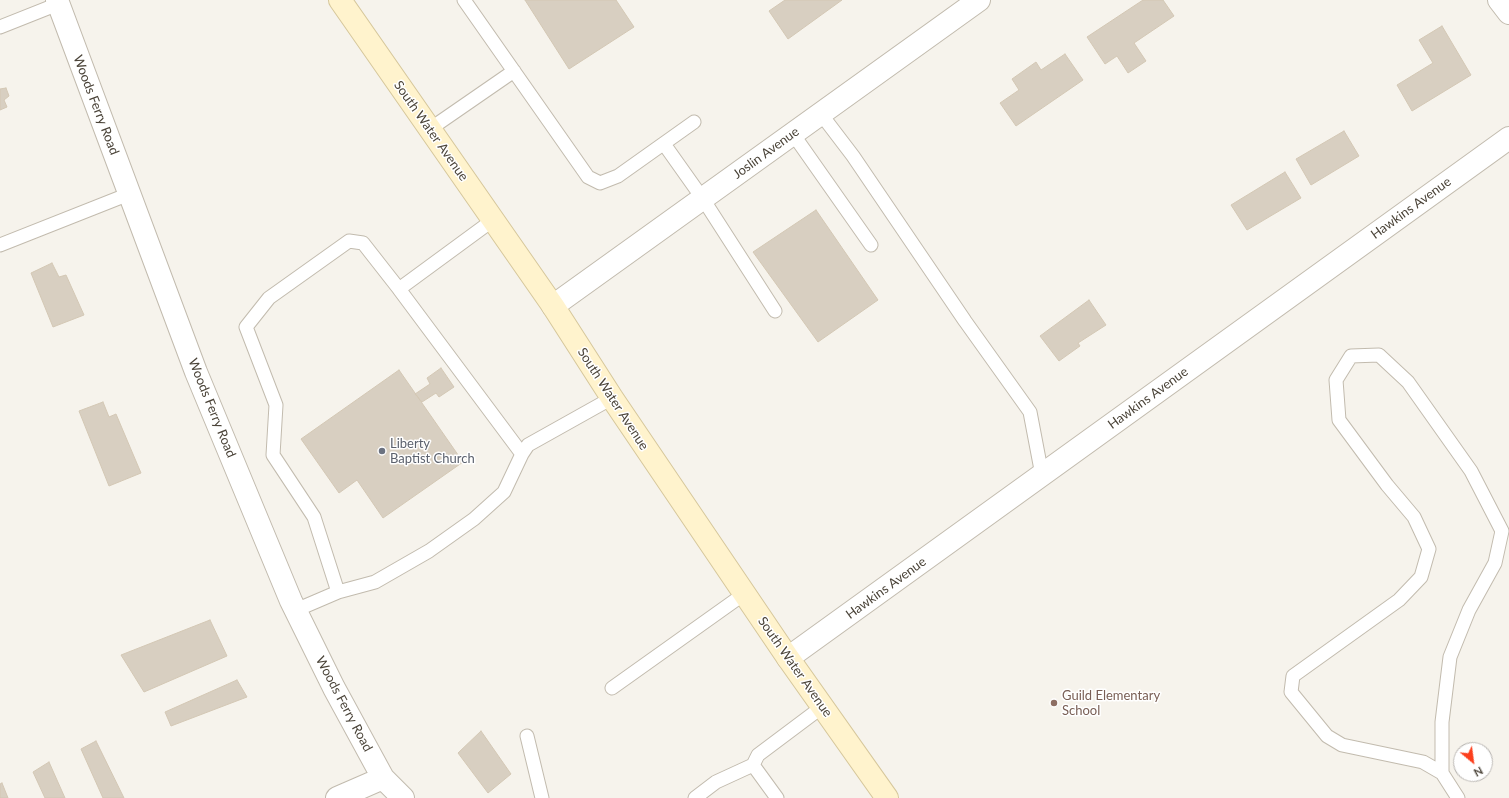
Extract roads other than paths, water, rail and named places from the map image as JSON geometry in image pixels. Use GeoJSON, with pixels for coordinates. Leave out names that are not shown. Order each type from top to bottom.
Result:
{"type":"FeatureCollection","features":[{"type":"Feature","properties":{"kind":"main road","name":"South Water Avenue"},"geometry":{"type":"LineString","coordinates":[[340,0],[553,306],[612,398],[744,594],[887,798]]}},
{"type":"Feature","properties":{"kind":"street","name":"Joslin Avenue"},"geometry":{"type":"LineString","coordinates":[[553,306],[979,0]]}},
{"type":"Feature","properties":{"kind":"street"},"geometry":{"type":"LineString","coordinates":[[1499,0],[1509,14]]}},
{"type":"Feature","properties":{"kind":"street","name":"Woods Ferry Road"},"geometry":{"type":"LineString","coordinates":[[57,2],[196,372],[296,610],[334,688],[383,778],[403,798]]}},
{"type":"Feature","properties":{"kind":"street","name":"Hawkins Avenue"},"geometry":{"type":"LineString","coordinates":[[788,658],[1509,138]]}},
{"type":"Feature","properties":{"kind":"street"},"geometry":{"type":"LineString","coordinates":[[337,798],[383,778]]}},
{"type":"Feature","properties":{"kind":"lane"},"geometry":{"type":"LineString","coordinates":[[464,0],[588,177],[600,183],[618,176],[694,122]]}},
{"type":"Feature","properties":{"kind":"lane"},"geometry":{"type":"LineString","coordinates":[[0,27],[57,2]]}},
{"type":"Feature","properties":{"kind":"lane"},"geometry":{"type":"LineString","coordinates":[[430,129],[514,71]]}},
{"type":"Feature","properties":{"kind":"lane"},"geometry":{"type":"LineString","coordinates":[[821,114],[853,156],[965,321],[1030,412],[1042,475]]}},
{"type":"Feature","properties":{"kind":"lane"},"geometry":{"type":"LineString","coordinates":[[793,134],[872,245]]}},
{"type":"Feature","properties":{"kind":"lane"},"geometry":{"type":"LineString","coordinates":[[664,144],[703,199],[775,311]]}},
{"type":"Feature","properties":{"kind":"lane"},"geometry":{"type":"LineString","coordinates":[[0,245],[129,194]]}},
{"type":"Feature","properties":{"kind":"lane"},"geometry":{"type":"LineString","coordinates":[[399,289],[493,220]]}},
{"type":"Feature","properties":{"kind":"lane"},"geometry":{"type":"LineString","coordinates":[[338,592],[314,517],[273,455],[276,405],[246,327],[269,298],[349,241],[363,243],[522,454]]}},
{"type":"Feature","properties":{"kind":"lane"},"geometry":{"type":"LineString","coordinates":[[1442,773],[1442,722],[1450,658],[1469,610],[1495,563],[1502,531],[1471,470],[1408,382],[1380,355],[1351,356],[1336,380],[1339,420],[1387,485],[1414,517],[1429,549],[1421,577],[1399,600],[1293,676],[1291,692],[1327,736],[1342,745],[1423,762],[1442,773],[1458,798]]}},
{"type":"Feature","properties":{"kind":"lane"},"geometry":{"type":"LineString","coordinates":[[296,610],[338,592],[375,582],[429,551],[474,519],[504,492],[522,454],[528,445],[612,398]]}},
{"type":"Feature","properties":{"kind":"lane"},"geometry":{"type":"LineString","coordinates":[[612,688],[744,594]]}},
{"type":"Feature","properties":{"kind":"lane"},"geometry":{"type":"LineString","coordinates":[[695,798],[716,782],[753,764],[758,755],[822,707]]}},
{"type":"Feature","properties":{"kind":"lane"},"geometry":{"type":"LineString","coordinates":[[527,736],[542,798]]}},
{"type":"Feature","properties":{"kind":"lane"},"geometry":{"type":"LineString","coordinates":[[753,764],[777,798]]}},
{"type":"Feature","properties":{"kind":"place","name":"Liberty Baptist Church"},"geometry":{"type":"Point","coordinates":[382,451]}},
{"type":"Feature","properties":{"kind":"place","name":"Guild Elementary School"},"geometry":{"type":"Point","coordinates":[1054,703]}}]}
